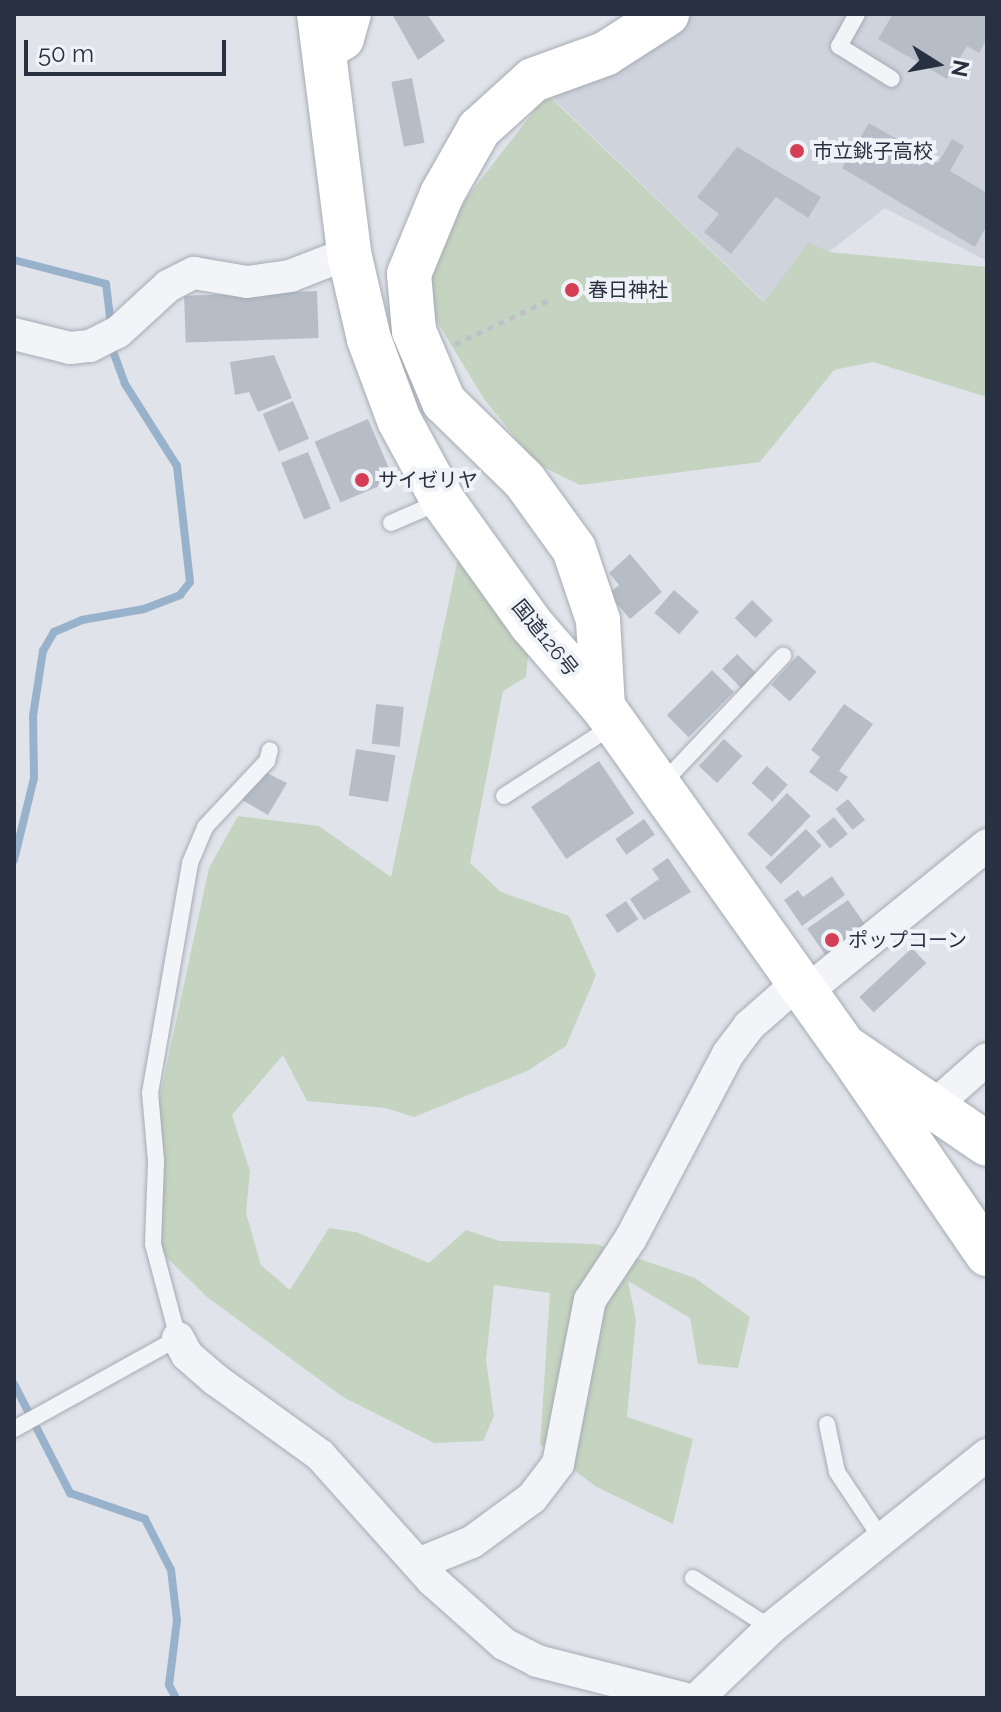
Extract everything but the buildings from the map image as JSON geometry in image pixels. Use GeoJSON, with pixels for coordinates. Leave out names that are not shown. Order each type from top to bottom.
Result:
{"type":"FeatureCollection","features":[{"type":"Feature","properties":{"kind":"main road"},"geometry":{"type":"LineString","coordinates":[[609,716],[598,620],[574,549],[524,480],[444,402],[414,331],[409,274],[442,194],[479,129],[533,80],[605,54],[667,14]]}},
{"type":"Feature","properties":{"kind":"main road","name":"国道126号"},"geometry":{"type":"LineString","coordinates":[[331,25],[349,253],[381,377],[443,501],[531,624],[609,716],[844,1046],[935,1105],[987,1144]]}},
{"type":"Feature","properties":{"kind":"main road"},"geometry":{"type":"LineString","coordinates":[[844,1046],[987,1254]]}},
{"type":"Feature","properties":{"kind":"street"},"geometry":{"type":"LineString","coordinates":[[14,334],[70,348],[90,346],[118,332],[168,286],[194,273],[247,282],[290,276],[349,253]]}},
{"type":"Feature","properties":{"kind":"street"},"geometry":{"type":"LineString","coordinates":[[418,1564],[472,1542],[532,1498],[558,1464],[590,1300],[631,1238],[728,1054],[749,1026],[987,845]]}},
{"type":"Feature","properties":{"kind":"street"},"geometry":{"type":"LineString","coordinates":[[935,1105],[987,1059]]}},
{"type":"Feature","properties":{"kind":"street"},"geometry":{"type":"LineString","coordinates":[[178,1338],[187,1355],[216,1380],[320,1455],[418,1564],[515,1650],[537,1661],[682,1698]]}},
{"type":"Feature","properties":{"kind":"street"},"geometry":{"type":"LineString","coordinates":[[698,1698],[771,1628],[987,1455]]}},
{"type":"Feature","properties":{"kind":"lane"},"geometry":{"type":"LineString","coordinates":[[857,14],[839,46],[892,79]]}},
{"type":"Feature","properties":{"kind":"lane"},"geometry":{"type":"LineString","coordinates":[[391,523],[443,501]]}},
{"type":"Feature","properties":{"kind":"lane"},"geometry":{"type":"LineString","coordinates":[[660,786],[783,656]]}},
{"type":"Feature","properties":{"kind":"lane"},"geometry":{"type":"LineString","coordinates":[[504,796],[609,716]]}},
{"type":"Feature","properties":{"kind":"lane"},"geometry":{"type":"LineString","coordinates":[[14,1429],[178,1338],[153,1244],[156,1161],[150,1093],[190,863],[205,827],[267,761],[270,750]]}},
{"type":"Feature","properties":{"kind":"lane"},"geometry":{"type":"LineString","coordinates":[[827,1424],[837,1472],[881,1538]]}},
{"type":"Feature","properties":{"kind":"lane"},"geometry":{"type":"LineString","coordinates":[[693,1578],[771,1628]]}},
{"type":"Feature","properties":{"kind":"path"},"geometry":{"type":"LineString","coordinates":[[426,358],[549,300]]}},
{"type":"Feature","properties":{"kind":"shaded area","name":"市立銚子高校"},"geometry":{"type":"Polygon","coordinates":[[[690,14],[987,14],[987,261],[885,208],[765,302],[544,90],[676,26],[690,14]]]}},
{"type":"Feature","properties":{"kind":"green space"},"geometry":{"type":"Polygon","coordinates":[[[547,94],[764,302],[809,242],[829,252],[987,267],[987,397],[873,362],[834,370],[760,462],[580,485],[537,464],[484,399],[421,295],[465,200],[547,94]]]}},
{"type":"Feature","properties":{"kind":"green space"},"geometry":{"type":"Polygon","coordinates":[[[461,544],[529,646],[526,677],[503,691],[470,863],[501,892],[569,916],[596,975],[566,1046],[527,1071],[414,1117],[386,1108],[307,1101],[283,1055],[232,1115],[250,1171],[246,1213],[261,1265],[290,1290],[329,1228],[356,1232],[429,1263],[466,1230],[500,1241],[596,1244],[695,1278],[750,1317],[738,1368],[698,1364],[690,1318],[628,1281],[636,1320],[627,1417],[693,1439],[673,1524],[595,1486],[540,1444],[550,1293],[494,1285],[486,1360],[494,1416],[483,1441],[434,1443],[343,1397],[207,1297],[153,1244],[159,1101],[209,868],[238,816],[319,826],[391,877],[461,544]]]}},
{"type":"Feature","properties":{"kind":"waterway"},"geometry":{"type":"LineString","coordinates":[[14,260],[106,284],[111,325]]}},
{"type":"Feature","properties":{"kind":"waterway"},"geometry":{"type":"LineString","coordinates":[[14,860],[34,778],[33,716],[43,651],[54,632],[82,620],[144,609],[180,595],[190,582],[177,466],[125,384],[110,343]]}},
{"type":"Feature","properties":{"kind":"waterway"},"geometry":{"type":"LineString","coordinates":[[14,1384],[70,1493],[145,1519],[171,1570],[177,1620],[169,1685],[176,1698]]}},
{"type":"Feature","properties":{"kind":"place","name":"市立銚子高校"},"geometry":{"type":"Point","coordinates":[797,151]}},
{"type":"Feature","properties":{"kind":"place","name":"春日神社"},"geometry":{"type":"Point","coordinates":[572,290]}},
{"type":"Feature","properties":{"kind":"place","name":"サイゼリヤ"},"geometry":{"type":"Point","coordinates":[362,480]}},
{"type":"Feature","properties":{"kind":"place","name":"ポップコーン"},"geometry":{"type":"Point","coordinates":[832,940]}}]}
